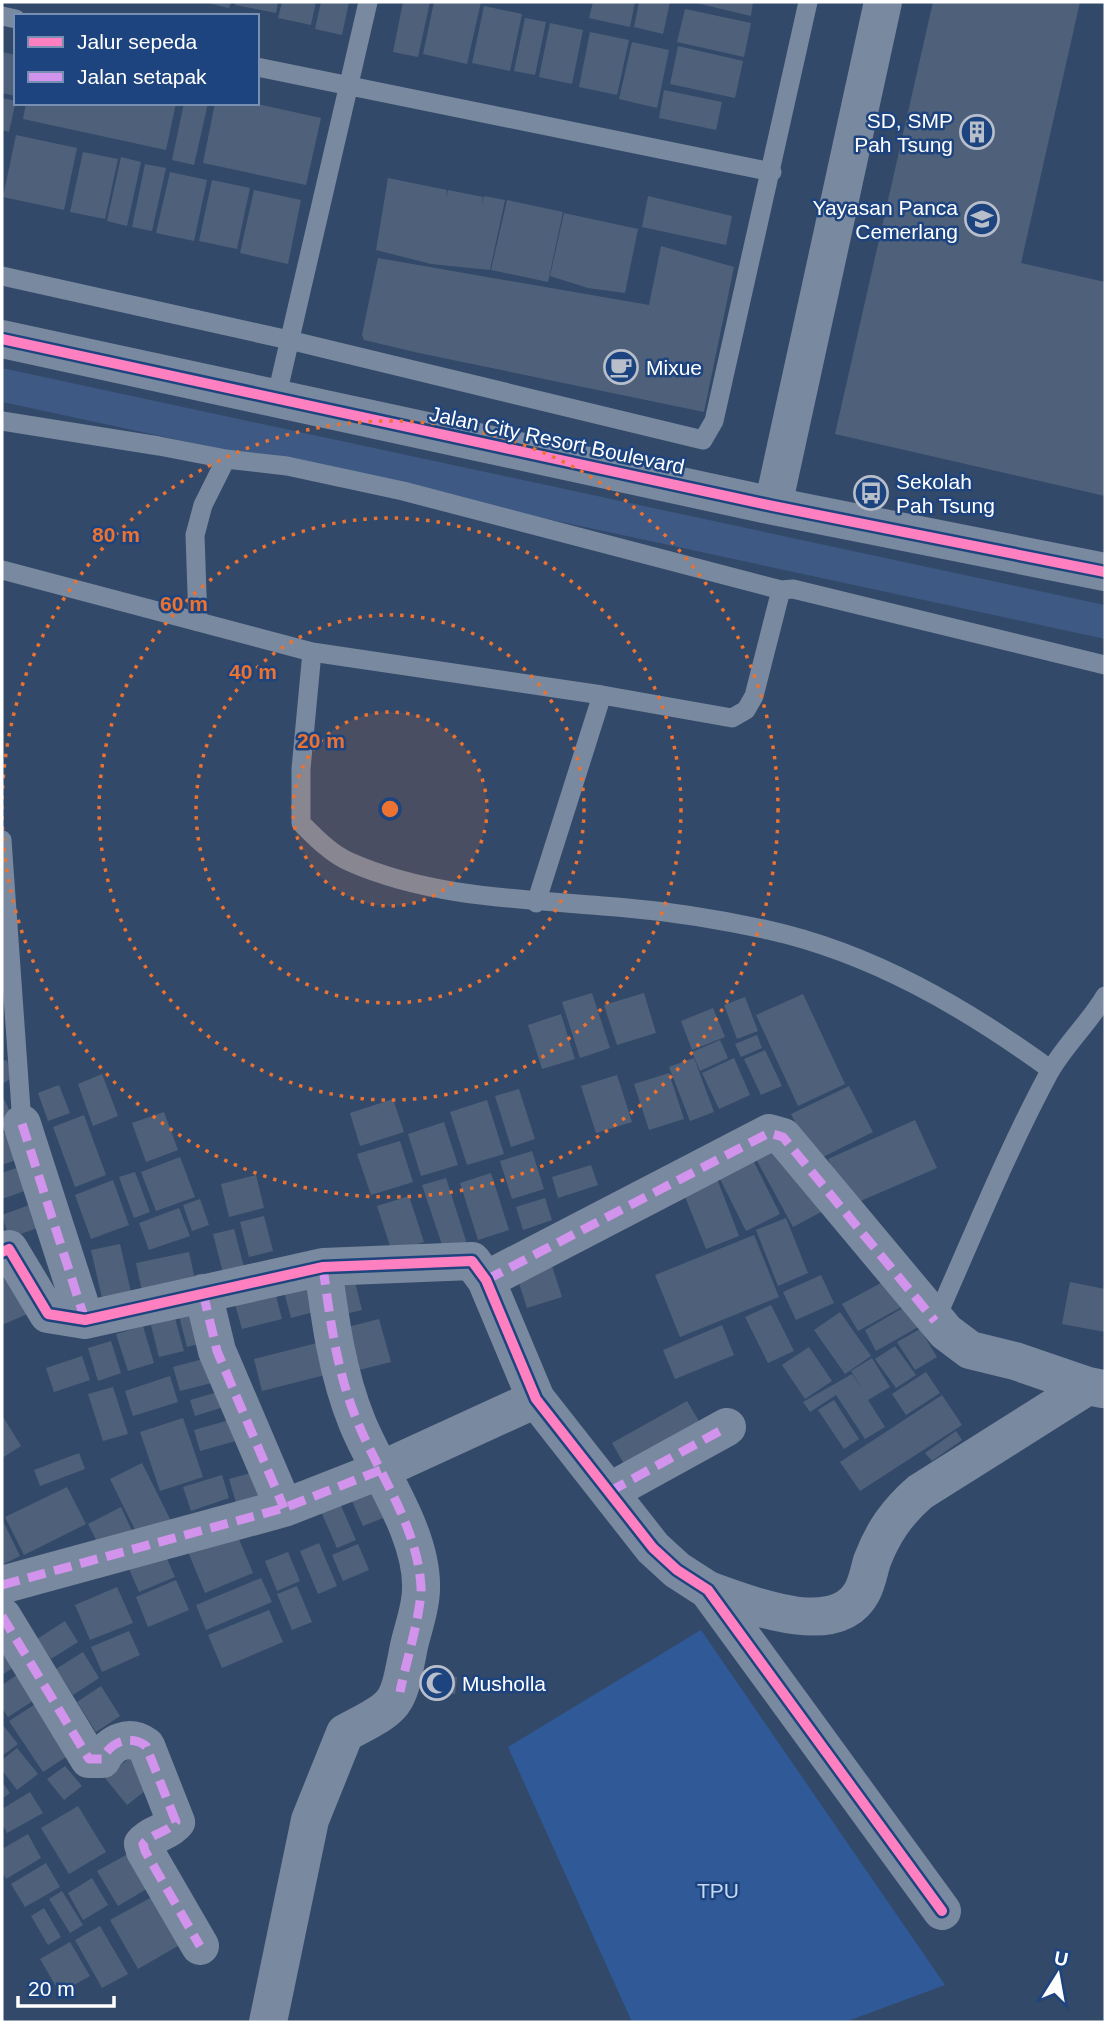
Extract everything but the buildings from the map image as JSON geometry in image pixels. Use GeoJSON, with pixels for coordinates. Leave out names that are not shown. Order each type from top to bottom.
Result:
{"type":"FeatureCollection","features":[{"type":"Feature","properties":{"kind":"street"},"geometry":{"type":"LineString","coordinates":[[773,506],[883,2]]}},
{"type":"Feature","properties":{"kind":"street","name":"Jalan City Resort Boulevard"},"geometry":{"type":"LineString","coordinates":[[2,339],[773,506],[1105,572]]}},
{"type":"Feature","properties":{"kind":"street"},"geometry":{"type":"LineString","coordinates":[[22,1124],[85,1320]]}},
{"type":"Feature","properties":{"kind":"street"},"geometry":{"type":"LineString","coordinates":[[486,1280],[769,1133],[783,1137],[935,1321],[970,1350],[1015,1361],[1096,1388]]}},
{"type":"Feature","properties":{"kind":"street"},"geometry":{"type":"LineString","coordinates":[[2,1252],[9,1249],[48,1314],[85,1320],[323,1267],[472,1261],[486,1280],[536,1399],[653,1548],[677,1570],[708,1590],[787,1614],[809,1617],[847,1609],[862,1593],[884,1534],[900,1509],[920,1492],[1096,1388]]}},
{"type":"Feature","properties":{"kind":"street"},"geometry":{"type":"LineString","coordinates":[[268,2022],[310,1820],[345,1732],[389,1709],[400,1692],[421,1589],[414,1545],[358,1423],[345,1386],[329,1316],[323,1267]]}},
{"type":"Feature","properties":{"kind":"street"},"geometry":{"type":"LineString","coordinates":[[203,1293],[217,1351],[284,1508]]}},
{"type":"Feature","properties":{"kind":"street"},"geometry":{"type":"LineString","coordinates":[[2,1585],[284,1508],[381,1470],[536,1399]]}},
{"type":"Feature","properties":{"kind":"street"},"geometry":{"type":"LineString","coordinates":[[609,1492],[727,1427]]}},
{"type":"Feature","properties":{"kind":"street"},"geometry":{"type":"LineString","coordinates":[[708,1590],[942,1911]]}},
{"type":"Feature","properties":{"kind":"street"},"geometry":{"type":"LineString","coordinates":[[2,1616],[89,1759],[102,1759],[109,1746],[119,1741],[140,1742],[146,1746],[176,1822],[172,1828],[147,1839],[143,1844],[200,1946]]}},
{"type":"Feature","properties":{"kind":"lane"},"geometry":{"type":"LineString","coordinates":[[276,399],[368,2]]}},
{"type":"Feature","properties":{"kind":"lane"},"geometry":{"type":"LineString","coordinates":[[2,276],[289,340],[703,440],[714,421],[808,2]]}},
{"type":"Feature","properties":{"kind":"lane"},"geometry":{"type":"LineString","coordinates":[[259,67],[772,172]]}},
{"type":"Feature","properties":{"kind":"lane"},"geometry":{"type":"LineString","coordinates":[[2,421],[159,446],[226,460],[287,466],[403,491],[781,590],[793,589],[1105,665]]}},
{"type":"Feature","properties":{"kind":"lane"},"geometry":{"type":"LineString","coordinates":[[198,622],[195,536],[203,505],[226,460]]}},
{"type":"Feature","properties":{"kind":"lane"},"geometry":{"type":"LineString","coordinates":[[2,570],[312,652],[602,695],[732,718],[746,710],[754,696],[781,590]]}},
{"type":"Feature","properties":{"kind":"lane"},"geometry":{"type":"LineString","coordinates":[[312,652],[301,769],[301,823],[349,862],[419,884],[536,903],[627,908],[680,915],[769,930],[851,953],[995,1029],[1051,1070]]}},
{"type":"Feature","properties":{"kind":"lane"},"geometry":{"type":"LineString","coordinates":[[536,903],[602,695]]}},
{"type":"Feature","properties":{"kind":"lane"},"geometry":{"type":"LineString","coordinates":[[2,840],[22,1124]]}},
{"type":"Feature","properties":{"kind":"lane"},"geometry":{"type":"LineString","coordinates":[[935,1321],[1015,1142],[1051,1070],[1105,996]]}},
{"type":"Feature","properties":{"kind":"green space","name":"TPU"},"geometry":{"type":"Polygon","coordinates":[[[701,1630],[945,1985],[845,2022],[632,2022],[508,1747],[701,1630]]]}},
{"type":"Feature","properties":{"kind":"waterway"},"geometry":{"type":"LineString","coordinates":[[2,385],[1105,622]]}},
{"type":"Feature","properties":{"kind":"marked path"},"geometry":{"type":"LineString","coordinates":[[22,1124],[85,1320]]}},
{"type":"Feature","properties":{"kind":"marked path"},"geometry":{"type":"LineString","coordinates":[[486,1280],[769,1133],[783,1137],[935,1321]]}},
{"type":"Feature","properties":{"kind":"marked path"},"geometry":{"type":"LineString","coordinates":[[323,1267],[335,1346],[351,1404],[406,1523],[418,1565],[421,1597],[400,1692]]}},
{"type":"Feature","properties":{"kind":"marked path"},"geometry":{"type":"LineString","coordinates":[[203,1293],[217,1351],[284,1508]]}},
{"type":"Feature","properties":{"kind":"marked path"},"geometry":{"type":"LineString","coordinates":[[609,1492],[727,1427]]}},
{"type":"Feature","properties":{"kind":"marked path"},"geometry":{"type":"LineString","coordinates":[[2,1585],[284,1508],[381,1470]]}},
{"type":"Feature","properties":{"kind":"marked path"},"geometry":{"type":"LineString","coordinates":[[2,1616],[89,1759],[102,1759],[115,1744],[127,1740],[146,1746],[176,1822],[143,1844],[200,1946]]}},
{"type":"Feature","properties":{"kind":"cycle path"},"geometry":{"type":"LineString","coordinates":[[2,339],[773,506],[1105,572]]}},
{"type":"Feature","properties":{"kind":"cycle path"},"geometry":{"type":"LineString","coordinates":[[2,1252],[9,1249],[48,1314],[85,1320],[323,1267],[472,1261],[486,1280],[536,1399],[653,1548],[677,1570],[708,1590],[942,1911]]}},
{"type":"Feature","properties":{"kind":"place","name":"SD, SMP Pah Tsung"},"geometry":{"type":"Point","coordinates":[977,132]}},
{"type":"Feature","properties":{"kind":"place","name":"Yayasan Panca Cemerlang"},"geometry":{"type":"Point","coordinates":[982,219]}},
{"type":"Feature","properties":{"kind":"place","name":"Mixue"},"geometry":{"type":"Point","coordinates":[621,367]}},
{"type":"Feature","properties":{"kind":"place","name":"Sekolah Pah Tsung"},"geometry":{"type":"Point","coordinates":[871,493]}},
{"type":"Feature","properties":{"kind":"place","name":"Musholla"},"geometry":{"type":"Point","coordinates":[437,1683]}}]}
